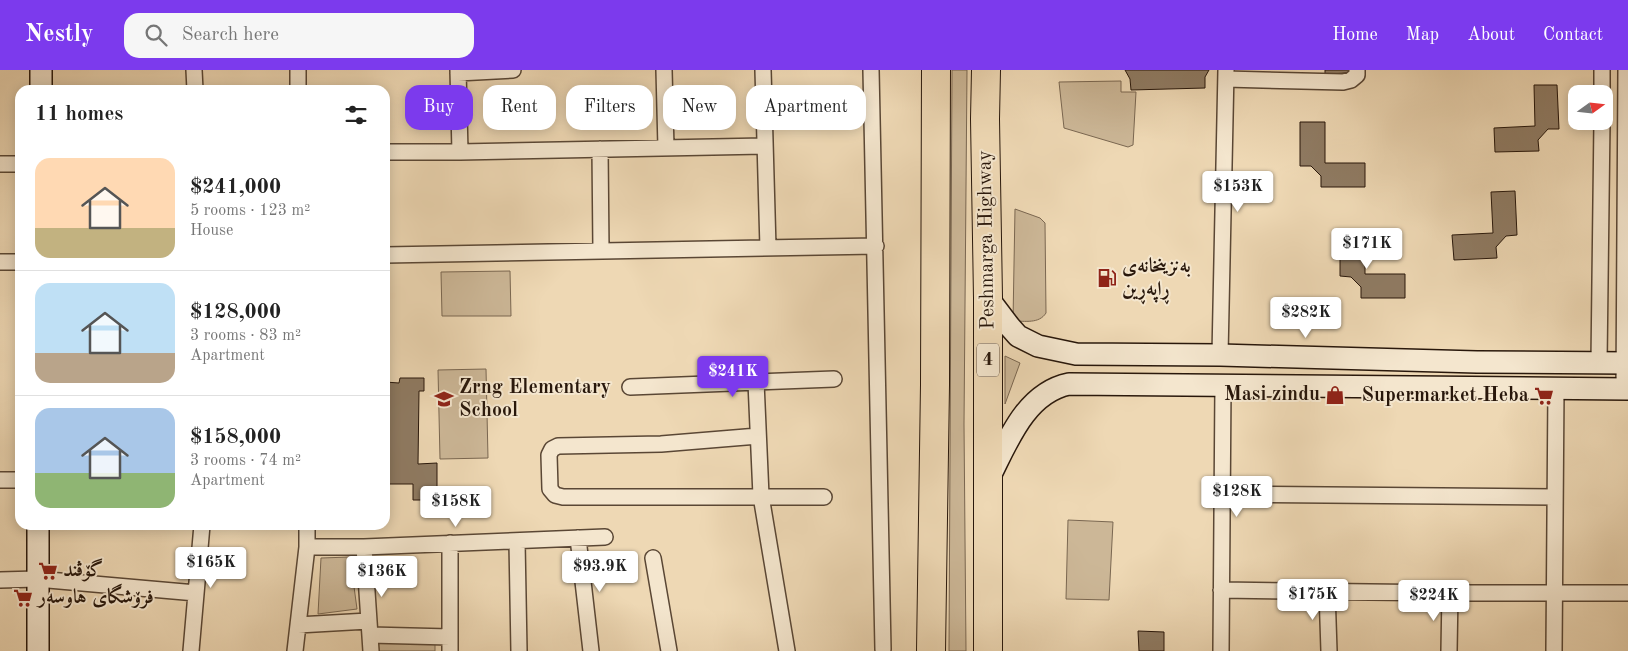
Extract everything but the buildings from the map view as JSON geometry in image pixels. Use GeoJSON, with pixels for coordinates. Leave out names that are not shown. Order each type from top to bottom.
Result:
{"type":"FeatureCollection","features":[{"type":"Feature","properties":{"kind":"highway"},"geometry":{"type":"LineString","coordinates":[[931,651],[935,385],[936,70]]}},
{"type":"Feature","properties":{"kind":"highway","name":"Peshmarga Highway"},"geometry":{"type":"LineString","coordinates":[[986,70],[988,651]]}},
{"type":"Feature","properties":{"kind":"street"},"geometry":{"type":"LineString","coordinates":[[41,85],[42,70]]}},
{"type":"Feature","properties":{"kind":"street"},"geometry":{"type":"LineString","coordinates":[[194,70],[195,85]]}},
{"type":"Feature","properties":{"kind":"street"},"geometry":{"type":"LineString","coordinates":[[298,70],[298,85]]}},
{"type":"Feature","properties":{"kind":"street"},"geometry":{"type":"LineString","coordinates":[[460,152],[458,71],[513,70]]}},
{"type":"Feature","properties":{"kind":"street"},"geometry":{"type":"LineString","coordinates":[[664,70],[666,148]]}},
{"type":"Feature","properties":{"kind":"street"},"geometry":{"type":"LineString","coordinates":[[763,70],[768,248]]}},
{"type":"Feature","properties":{"kind":"street"},"geometry":{"type":"LineString","coordinates":[[871,70],[883,649]]}},
{"type":"Feature","properties":{"kind":"street"},"geometry":{"type":"LineString","coordinates":[[1220,355],[1226,74],[1343,82],[1351,80],[1357,75],[1357,70]]}},
{"type":"Feature","properties":{"kind":"street"},"geometry":{"type":"LineString","coordinates":[[1602,70],[1602,85]]}},
{"type":"Feature","properties":{"kind":"street"},"geometry":{"type":"LineString","coordinates":[[987,481],[1024,415],[1042,396],[1056,388],[1076,383],[1626,389],[1626,70]]}},
{"type":"Feature","properties":{"kind":"street"},"geometry":{"type":"LineString","coordinates":[[1599,362],[1602,130]]}},
{"type":"Feature","properties":{"kind":"street"},"geometry":{"type":"LineString","coordinates":[[1602,144],[1627,144]]}},
{"type":"Feature","properties":{"kind":"street"},"geometry":{"type":"LineString","coordinates":[[390,152],[765,146]]}},
{"type":"Feature","properties":{"kind":"street"},"geometry":{"type":"LineString","coordinates":[[600,150],[601,251]]}},
{"type":"Feature","properties":{"kind":"street"},"geometry":{"type":"LineString","coordinates":[[0,164],[15,164]]}},
{"type":"Feature","properties":{"kind":"street"},"geometry":{"type":"LineString","coordinates":[[390,255],[876,246]]}},
{"type":"Feature","properties":{"kind":"street"},"geometry":{"type":"LineString","coordinates":[[0,262],[15,262]]}},
{"type":"Feature","properties":{"kind":"street"},"geometry":{"type":"LineString","coordinates":[[988,298],[1018,336],[1046,348],[1076,354],[1626,363]]}},
{"type":"Feature","properties":{"kind":"street"},"geometry":{"type":"LineString","coordinates":[[1430,361],[1430,388]]}},
{"type":"Feature","properties":{"kind":"street"},"geometry":{"type":"LineString","coordinates":[[630,387],[834,379]]}},
{"type":"Feature","properties":{"kind":"street"},"geometry":{"type":"LineString","coordinates":[[756,382],[760,496],[787,651]]}},
{"type":"Feature","properties":{"kind":"street"},"geometry":{"type":"LineString","coordinates":[[1221,651],[1223,385]]}},
{"type":"Feature","properties":{"kind":"street"},"geometry":{"type":"LineString","coordinates":[[1554,651],[1556,388]]}},
{"type":"Feature","properties":{"kind":"street"},"geometry":{"type":"LineString","coordinates":[[758,436],[661,444],[558,446],[552,449],[549,456],[550,489],[555,495],[563,497],[824,497]]}},
{"type":"Feature","properties":{"kind":"street"},"geometry":{"type":"LineString","coordinates":[[0,480],[15,480]]}},
{"type":"Feature","properties":{"kind":"street"},"geometry":{"type":"LineString","coordinates":[[1222,494],[1555,497]]}},
{"type":"Feature","properties":{"kind":"street"},"geometry":{"type":"LineString","coordinates":[[38,530],[38,651]]}},
{"type":"Feature","properties":{"kind":"street"},"geometry":{"type":"LineString","coordinates":[[190,651],[202,530]]}},
{"type":"Feature","properties":{"kind":"street"},"geometry":{"type":"LineString","coordinates":[[295,651],[307,547],[307,530]]}},
{"type":"Feature","properties":{"kind":"street"},"geometry":{"type":"LineString","coordinates":[[307,547],[517,542],[605,537]]}},
{"type":"Feature","properties":{"kind":"street"},"geometry":{"type":"LineString","coordinates":[[578,538],[591,651]]}},
{"type":"Feature","properties":{"kind":"street"},"geometry":{"type":"LineString","coordinates":[[517,542],[519,651]]}},
{"type":"Feature","properties":{"kind":"street"},"geometry":{"type":"LineString","coordinates":[[298,626],[369,628],[450,644],[450,543]]}},
{"type":"Feature","properties":{"kind":"street"},"geometry":{"type":"LineString","coordinates":[[364,547],[371,651]]}},
{"type":"Feature","properties":{"kind":"street"},"geometry":{"type":"LineString","coordinates":[[653,558],[669,651]]}},
{"type":"Feature","properties":{"kind":"street"},"geometry":{"type":"LineString","coordinates":[[0,580],[38,579],[196,593]]}},
{"type":"Feature","properties":{"kind":"street"},"geometry":{"type":"LineString","coordinates":[[1221,590],[1628,593]]}},
{"type":"Feature","properties":{"kind":"street"},"geometry":{"type":"LineString","coordinates":[[1327,591],[1329,651]]}},
{"type":"Feature","properties":{"kind":"street"},"geometry":{"type":"LineString","coordinates":[[1449,651],[1450,593]]}},
{"type":"Feature","properties":{"kind":"shaded area"},"geometry":{"type":"Polygon","coordinates":[[[952,70],[967,70],[964,424],[966,651],[949,651],[952,70]]]}},
{"type":"Feature","properties":{"kind":"shaded area"},"geometry":{"type":"Polygon","coordinates":[[[1121,81],[1121,92],[1136,92],[1133,145],[1128,147],[1064,128],[1059,82],[1121,81]]]}},
{"type":"Feature","properties":{"kind":"shaded area"},"geometry":{"type":"Polygon","coordinates":[[[1015,209],[1040,218],[1045,223],[1046,313],[1040,319],[1031,321],[1013,321],[1015,209]]]}},
{"type":"Feature","properties":{"kind":"shaded area"},"geometry":{"type":"Polygon","coordinates":[[[510,271],[511,316],[442,316],[441,272],[510,271]]]}},
{"type":"Feature","properties":{"kind":"shaded area"},"geometry":{"type":"Polygon","coordinates":[[[1005,356],[1020,363],[1005,404],[1005,356]]]}},
{"type":"Feature","properties":{"kind":"shaded area"},"geometry":{"type":"Polygon","coordinates":[[[486,369],[488,458],[440,459],[438,370],[486,369]]]}},
{"type":"Feature","properties":{"kind":"shaded area"},"geometry":{"type":"Polygon","coordinates":[[[1068,520],[1113,522],[1109,600],[1066,599],[1068,520]]]}},
{"type":"Feature","properties":{"kind":"shaded area"},"geometry":{"type":"Polygon","coordinates":[[[350,557],[357,609],[318,614],[321,558],[350,557]]]}},
{"type":"Feature","properties":{"kind":"shaded area"},"geometry":{"type":"Polygon","coordinates":[[[378,642],[435,643],[435,651],[379,651],[378,642]]]}},
{"type":"Feature","properties":{"kind":"place","name":"بەنزینخانەی ڕاپەڕین"},"geometry":{"type":"Point","coordinates":[1107,278]}},
{"type":"Feature","properties":{"kind":"place","name":"Masi zindu"},"geometry":{"type":"Point","coordinates":[1335,395]}},
{"type":"Feature","properties":{"kind":"place","name":"Supermarket Heba"},"geometry":{"type":"Point","coordinates":[1544,396]}},
{"type":"Feature","properties":{"kind":"place","name":"Zrng Elementary School"},"geometry":{"type":"Point","coordinates":[444,399]}},
{"type":"Feature","properties":{"kind":"place","name":"گۆڤند"},"geometry":{"type":"Point","coordinates":[48,571]}},
{"type":"Feature","properties":{"kind":"place","name":"فرۆشگای هاوسەر"},"geometry":{"type":"Point","coordinates":[23,598]}}]}
